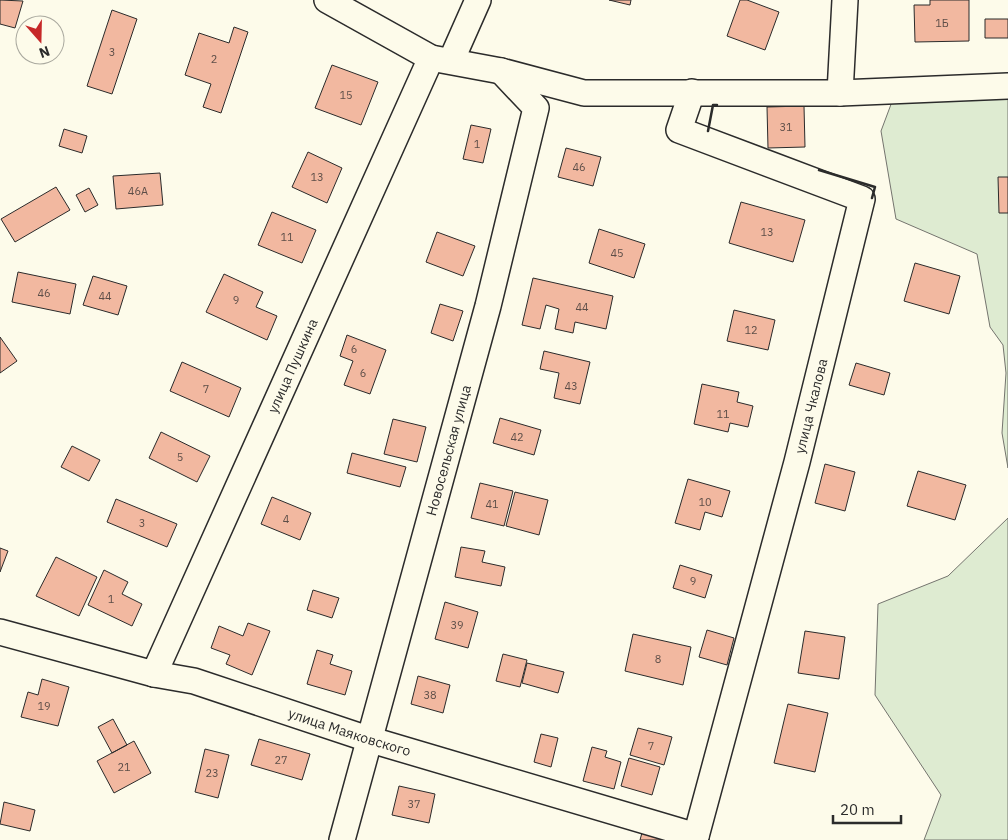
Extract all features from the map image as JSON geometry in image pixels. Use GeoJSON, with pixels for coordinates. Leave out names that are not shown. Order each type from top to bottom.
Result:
{"type":"FeatureCollection","features":[{"type":"Feature","properties":{"kind":"street"},"geometry":{"type":"LineString","coordinates":[[327,0],[441,60],[501,71],[584,93],[840,92],[1008,86]]}},
{"type":"Feature","properties":{"kind":"street","name":"улица Пушкина"},"geometry":{"type":"LineString","coordinates":[[154,674],[441,60],[478,0]]}},
{"type":"Feature","properties":{"kind":"street"},"geometry":{"type":"LineString","coordinates":[[840,92],[845,0]]}},
{"type":"Feature","properties":{"kind":"street","name":"Новосельская улица"},"geometry":{"type":"LineString","coordinates":[[342,840],[368,739],[488,306],[536,108],[501,71]]}},
{"type":"Feature","properties":{"kind":"street","name":"улица Чкалова"},"geometry":{"type":"LineString","coordinates":[[692,92],[679,130],[862,199],[794,472],[696,838]]}},
{"type":"Feature","properties":{"kind":"street","name":"улица Маяковского"},"geometry":{"type":"LineString","coordinates":[[0,632],[154,674],[194,681],[368,739],[696,838]]}},
{"type":"Feature","properties":{"kind":"green space"},"geometry":{"type":"Polygon","coordinates":[[[1008,95],[1008,468],[1002,433],[1006,373],[1003,345],[990,327],[977,254],[896,219],[881,131],[893,99],[1008,95]]]}},
{"type":"Feature","properties":{"kind":"green space"},"geometry":{"type":"Polygon","coordinates":[[[1008,518],[1008,840],[924,840],[941,795],[875,695],[878,604],[948,576],[1008,518]]]}},
{"type":"Feature","properties":{"kind":"building"},"geometry":{"type":"Polygon","coordinates":[[[0,0],[23,1],[19,15],[15,15],[15,28],[0,24],[0,0]]]}},
{"type":"Feature","properties":{"kind":"building"},"geometry":{"type":"Polygon","coordinates":[[[609,0],[631,0],[630,5],[609,0]]]}},
{"type":"Feature","properties":{"kind":"building"},"geometry":{"type":"Polygon","coordinates":[[[740,0],[747,0],[779,12],[765,50],[727,36],[740,0]]]}},
{"type":"Feature","properties":{"kind":"building"},"geometry":{"type":"Polygon","coordinates":[[[930,0],[969,0],[969,41],[915,42],[914,5],[930,5],[930,0]]]}},
{"type":"Feature","properties":{"kind":"building"},"geometry":{"type":"Polygon","coordinates":[[[112,10],[137,19],[112,94],[87,86],[112,10]]]}},
{"type":"Feature","properties":{"kind":"building"},"geometry":{"type":"Polygon","coordinates":[[[985,19],[1008,19],[1008,38],[985,38],[985,19]]]}},
{"type":"Feature","properties":{"kind":"building"},"geometry":{"type":"Polygon","coordinates":[[[234,27],[248,32],[221,113],[203,107],[211,84],[185,75],[199,33],[229,43],[234,27]]]}},
{"type":"Feature","properties":{"kind":"building"},"geometry":{"type":"Polygon","coordinates":[[[332,65],[378,82],[361,125],[315,108],[332,65]]]}},
{"type":"Feature","properties":{"kind":"building"},"geometry":{"type":"Polygon","coordinates":[[[804,106],[805,147],[768,148],[767,107],[804,106]]]}},
{"type":"Feature","properties":{"kind":"building"},"geometry":{"type":"Polygon","coordinates":[[[471,125],[491,129],[483,163],[463,159],[471,125]]]}},
{"type":"Feature","properties":{"kind":"building"},"geometry":{"type":"Polygon","coordinates":[[[64,129],[87,136],[82,153],[59,146],[64,129]]]}},
{"type":"Feature","properties":{"kind":"building"},"geometry":{"type":"Polygon","coordinates":[[[566,148],[601,157],[593,186],[558,177],[566,148]]]}},
{"type":"Feature","properties":{"kind":"building"},"geometry":{"type":"Polygon","coordinates":[[[308,152],[342,168],[327,203],[292,187],[308,152]]]}},
{"type":"Feature","properties":{"kind":"building"},"geometry":{"type":"Polygon","coordinates":[[[160,173],[163,205],[116,209],[113,176],[160,173]]]}},
{"type":"Feature","properties":{"kind":"building"},"geometry":{"type":"Polygon","coordinates":[[[998,177],[1008,177],[1008,213],[999,213],[998,177]]]}},
{"type":"Feature","properties":{"kind":"building"},"geometry":{"type":"Polygon","coordinates":[[[56,187],[70,210],[15,242],[1,219],[56,187]]]}},
{"type":"Feature","properties":{"kind":"building"},"geometry":{"type":"Polygon","coordinates":[[[89,188],[98,205],[85,212],[76,195],[89,188]]]}},
{"type":"Feature","properties":{"kind":"building"},"geometry":{"type":"Polygon","coordinates":[[[741,202],[805,220],[793,262],[729,243],[741,202]]]}},
{"type":"Feature","properties":{"kind":"building"},"geometry":{"type":"Polygon","coordinates":[[[272,212],[316,230],[302,263],[258,245],[272,212]]]}},
{"type":"Feature","properties":{"kind":"building"},"geometry":{"type":"Polygon","coordinates":[[[599,229],[645,244],[634,278],[589,263],[599,229]]]}},
{"type":"Feature","properties":{"kind":"building"},"geometry":{"type":"Polygon","coordinates":[[[437,232],[475,246],[463,276],[426,262],[437,232]]]}},
{"type":"Feature","properties":{"kind":"building"},"geometry":{"type":"Polygon","coordinates":[[[915,263],[960,276],[949,314],[904,301],[915,263]]]}},
{"type":"Feature","properties":{"kind":"building"},"geometry":{"type":"Polygon","coordinates":[[[18,272],[76,284],[70,314],[12,302],[18,272]]]}},
{"type":"Feature","properties":{"kind":"building"},"geometry":{"type":"Polygon","coordinates":[[[224,274],[263,292],[256,307],[277,316],[267,340],[206,312],[224,274]]]}},
{"type":"Feature","properties":{"kind":"building"},"geometry":{"type":"Polygon","coordinates":[[[93,276],[127,286],[118,315],[83,305],[93,276]]]}},
{"type":"Feature","properties":{"kind":"building"},"geometry":{"type":"Polygon","coordinates":[[[533,278],[613,296],[606,329],[575,322],[573,333],[555,329],[559,309],[546,305],[540,329],[522,325],[533,278]]]}},
{"type":"Feature","properties":{"kind":"building"},"geometry":{"type":"Polygon","coordinates":[[[440,304],[463,311],[453,341],[431,333],[440,304]]]}},
{"type":"Feature","properties":{"kind":"building"},"geometry":{"type":"Polygon","coordinates":[[[734,310],[775,320],[768,350],[727,341],[734,310]]]}},
{"type":"Feature","properties":{"kind":"building"},"geometry":{"type":"Polygon","coordinates":[[[347,335],[386,350],[370,394],[344,385],[353,361],[340,356],[347,335]]]}},
{"type":"Feature","properties":{"kind":"building"},"geometry":{"type":"Polygon","coordinates":[[[0,337],[17,361],[0,373],[0,337]]]}},
{"type":"Feature","properties":{"kind":"building"},"geometry":{"type":"Polygon","coordinates":[[[544,351],[590,362],[580,404],[554,398],[559,373],[540,369],[544,351]]]}},
{"type":"Feature","properties":{"kind":"building"},"geometry":{"type":"Polygon","coordinates":[[[182,362],[241,388],[229,417],[170,391],[182,362]]]}},
{"type":"Feature","properties":{"kind":"building"},"geometry":{"type":"Polygon","coordinates":[[[856,363],[890,373],[884,395],[849,385],[856,363]]]}},
{"type":"Feature","properties":{"kind":"building"},"geometry":{"type":"Polygon","coordinates":[[[702,384],[739,392],[737,402],[753,406],[748,427],[730,423],[728,432],[694,424],[702,384]]]}},
{"type":"Feature","properties":{"kind":"building"},"geometry":{"type":"Polygon","coordinates":[[[500,418],[541,430],[534,455],[493,443],[500,418]]]}},
{"type":"Feature","properties":{"kind":"building"},"geometry":{"type":"Polygon","coordinates":[[[393,419],[426,427],[417,462],[384,454],[393,419]]]}},
{"type":"Feature","properties":{"kind":"building"},"geometry":{"type":"Polygon","coordinates":[[[161,432],[210,456],[197,482],[149,458],[161,432]]]}},
{"type":"Feature","properties":{"kind":"building"},"geometry":{"type":"Polygon","coordinates":[[[72,446],[100,460],[89,481],[61,467],[72,446]]]}},
{"type":"Feature","properties":{"kind":"building"},"geometry":{"type":"Polygon","coordinates":[[[352,453],[406,467],[400,487],[347,473],[352,453]]]}},
{"type":"Feature","properties":{"kind":"building"},"geometry":{"type":"Polygon","coordinates":[[[825,464],[855,472],[845,511],[815,503],[825,464]]]}},
{"type":"Feature","properties":{"kind":"building"},"geometry":{"type":"Polygon","coordinates":[[[918,471],[966,485],[955,520],[907,506],[918,471]]]}},
{"type":"Feature","properties":{"kind":"building"},"geometry":{"type":"Polygon","coordinates":[[[688,479],[730,491],[722,517],[705,512],[700,530],[675,523],[688,479]]]}},
{"type":"Feature","properties":{"kind":"building"},"geometry":{"type":"Polygon","coordinates":[[[480,483],[513,491],[504,526],[471,518],[480,483]]]}},
{"type":"Feature","properties":{"kind":"building"},"geometry":{"type":"Polygon","coordinates":[[[515,492],[548,500],[539,535],[506,526],[515,492]]]}},
{"type":"Feature","properties":{"kind":"building"},"geometry":{"type":"Polygon","coordinates":[[[272,497],[311,513],[300,540],[261,524],[272,497]]]}},
{"type":"Feature","properties":{"kind":"building"},"geometry":{"type":"Polygon","coordinates":[[[116,499],[177,524],[167,547],[107,522],[116,499]]]}},
{"type":"Feature","properties":{"kind":"building"},"geometry":{"type":"Polygon","coordinates":[[[461,547],[485,551],[482,562],[505,567],[501,586],[455,577],[461,547]]]}},
{"type":"Feature","properties":{"kind":"building"},"geometry":{"type":"Polygon","coordinates":[[[0,548],[8,551],[0,572],[0,548]]]}},
{"type":"Feature","properties":{"kind":"building"},"geometry":{"type":"Polygon","coordinates":[[[56,557],[97,577],[79,616],[36,596],[56,557]]]}},
{"type":"Feature","properties":{"kind":"building"},"geometry":{"type":"Polygon","coordinates":[[[680,565],[712,575],[705,598],[673,588],[680,565]]]}},
{"type":"Feature","properties":{"kind":"building"},"geometry":{"type":"Polygon","coordinates":[[[104,570],[128,582],[122,594],[142,604],[132,626],[88,605],[104,570]]]}},
{"type":"Feature","properties":{"kind":"building"},"geometry":{"type":"Polygon","coordinates":[[[313,590],[339,598],[332,618],[307,610],[313,590]]]}},
{"type":"Feature","properties":{"kind":"building"},"geometry":{"type":"Polygon","coordinates":[[[445,602],[478,612],[468,648],[435,639],[445,602]]]}},
{"type":"Feature","properties":{"kind":"building"},"geometry":{"type":"Polygon","coordinates":[[[248,623],[270,631],[252,675],[226,664],[230,655],[211,648],[219,626],[243,636],[248,623]]]}},
{"type":"Feature","properties":{"kind":"building"},"geometry":{"type":"Polygon","coordinates":[[[707,630],[734,638],[727,665],[699,657],[707,630]]]}},
{"type":"Feature","properties":{"kind":"building"},"geometry":{"type":"Polygon","coordinates":[[[805,631],[845,637],[839,679],[798,673],[805,631]]]}},
{"type":"Feature","properties":{"kind":"building"},"geometry":{"type":"Polygon","coordinates":[[[633,634],[691,647],[683,685],[625,671],[633,634]]]}},
{"type":"Feature","properties":{"kind":"building"},"geometry":{"type":"Polygon","coordinates":[[[317,650],[333,655],[330,664],[352,671],[345,695],[307,684],[317,650]]]}},
{"type":"Feature","properties":{"kind":"building"},"geometry":{"type":"Polygon","coordinates":[[[503,654],[527,660],[520,687],[496,681],[503,654]]]}},
{"type":"Feature","properties":{"kind":"building"},"geometry":{"type":"Polygon","coordinates":[[[527,663],[564,672],[558,693],[522,683],[527,663]]]}},
{"type":"Feature","properties":{"kind":"building"},"geometry":{"type":"Polygon","coordinates":[[[418,676],[450,685],[443,713],[411,704],[418,676]]]}},
{"type":"Feature","properties":{"kind":"building"},"geometry":{"type":"Polygon","coordinates":[[[42,679],[69,687],[58,726],[21,717],[28,692],[38,695],[42,679]]]}},
{"type":"Feature","properties":{"kind":"building"},"geometry":{"type":"Polygon","coordinates":[[[788,704],[828,713],[815,772],[774,763],[788,704]]]}},
{"type":"Feature","properties":{"kind":"building"},"geometry":{"type":"Polygon","coordinates":[[[113,719],[127,745],[112,753],[98,727],[113,719]]]}},
{"type":"Feature","properties":{"kind":"building"},"geometry":{"type":"Polygon","coordinates":[[[638,728],[672,737],[664,765],[630,755],[638,728]]]}},
{"type":"Feature","properties":{"kind":"building"},"geometry":{"type":"Polygon","coordinates":[[[541,734],[558,738],[551,767],[534,762],[541,734]]]}},
{"type":"Feature","properties":{"kind":"building"},"geometry":{"type":"Polygon","coordinates":[[[259,739],[310,754],[302,780],[251,765],[259,739]]]}},
{"type":"Feature","properties":{"kind":"building"},"geometry":{"type":"Polygon","coordinates":[[[134,741],[151,773],[114,793],[97,761],[134,741]]]}},
{"type":"Feature","properties":{"kind":"building"},"geometry":{"type":"Polygon","coordinates":[[[592,747],[607,751],[605,757],[621,762],[614,789],[583,781],[592,747]]]}},
{"type":"Feature","properties":{"kind":"building"},"geometry":{"type":"Polygon","coordinates":[[[205,749],[229,755],[218,798],[195,792],[205,749]]]}},
{"type":"Feature","properties":{"kind":"building"},"geometry":{"type":"Polygon","coordinates":[[[629,758],[660,767],[652,795],[621,786],[629,758]]]}},
{"type":"Feature","properties":{"kind":"building"},"geometry":{"type":"Polygon","coordinates":[[[399,786],[435,794],[429,823],[392,815],[399,786]]]}},
{"type":"Feature","properties":{"kind":"building"},"geometry":{"type":"Polygon","coordinates":[[[4,802],[35,810],[30,831],[0,824],[4,802]]]}},
{"type":"Feature","properties":{"kind":"building"},"geometry":{"type":"Polygon","coordinates":[[[643,829],[663,835],[661,840],[640,840],[643,829]]]}},
{"type":"Feature","properties":{"kind":"wall"},"geometry":{"type":"LineString","coordinates":[[708,131],[713,105],[717,105]]}},
{"type":"Feature","properties":{"kind":"wall"},"geometry":{"type":"LineString","coordinates":[[819,170],[875,187],[872,198]]}}]}
